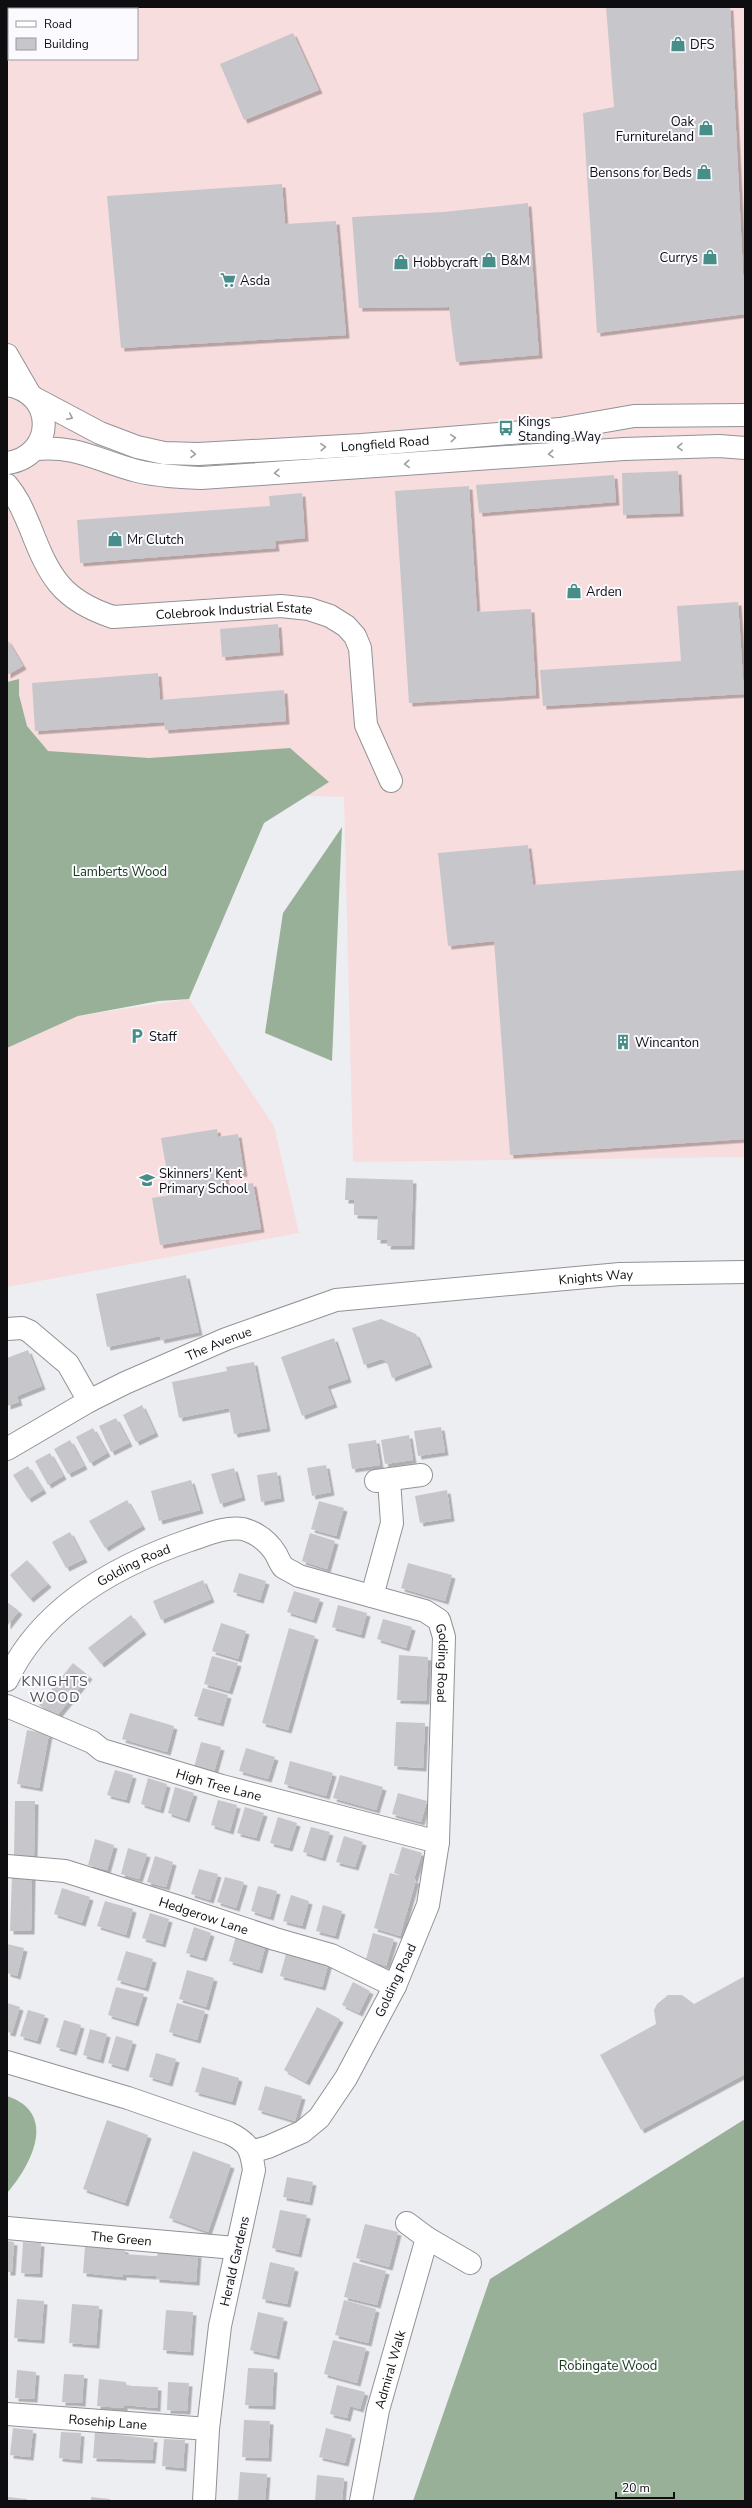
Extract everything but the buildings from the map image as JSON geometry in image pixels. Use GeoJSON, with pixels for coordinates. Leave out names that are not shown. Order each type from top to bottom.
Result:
{"type":"FeatureCollection","features":[{"type":"Feature","properties":{"kind":"street","name":"Colebrook Industrial Estate"},"geometry":{"type":"LineString","coordinates":[[7,355],[42,411],[44,424],[42,437],[31,452],[13,492],[44,563],[58,584],[75,601],[95,611],[113,617],[281,606],[309,609],[330,616],[346,626],[355,636],[360,648],[366,725],[390,781]]}},
{"type":"Feature","properties":{"kind":"street","name":"Longfield Road"},"geometry":{"type":"LineString","coordinates":[[7,385],[32,396],[100,433],[136,447],[164,453],[198,454],[362,445],[552,430],[634,416],[745,415]]}},
{"type":"Feature","properties":{"kind":"street","name":"Longfield Road"},"geometry":{"type":"LineString","coordinates":[[7,463],[31,452],[58,447],[77,450],[137,471],[167,476],[201,478],[624,449],[719,446],[745,448]]}},
{"type":"Feature","properties":{"kind":"street","name":"Knights Way"},"geometry":{"type":"LineString","coordinates":[[448,1288],[620,1274],[745,1272]]}},
{"type":"Feature","properties":{"kind":"street","name":"The Avenue"},"geometry":{"type":"LineString","coordinates":[[7,1449],[89,1401],[226,1339],[336,1300],[448,1288]]}},
{"type":"Feature","properties":{"kind":"street"},"geometry":{"type":"LineString","coordinates":[[7,1329],[22,1328],[29,1330],[68,1364],[89,1401]]}},
{"type":"Feature","properties":{"kind":"street"},"geometry":{"type":"LineString","coordinates":[[372,1596],[392,1523],[382,1481],[421,1475]]}},
{"type":"Feature","properties":{"kind":"street","name":"Golding Road"},"geometry":{"type":"LineString","coordinates":[[7,1680],[23,1651],[38,1632],[74,1598],[110,1575],[164,1549],[227,1529],[241,1529],[256,1533],[269,1544],[283,1566],[299,1576],[425,1611],[439,1620],[444,1637],[438,1842],[428,1905],[395,1986],[346,2078],[319,2118],[302,2132],[268,2147],[251,2152]]}},
{"type":"Feature","properties":{"kind":"street","name":"High Tree Lane"},"geometry":{"type":"LineString","coordinates":[[7,1706],[92,1742],[102,1750],[222,1786],[438,1842]]}},
{"type":"Feature","properties":{"kind":"street","name":"Hedgerow Lane"},"geometry":{"type":"LineString","coordinates":[[7,1866],[65,1871],[276,1939],[331,1955],[395,1986]]}},
{"type":"Feature","properties":{"kind":"street"},"geometry":{"type":"LineString","coordinates":[[7,2062],[134,2100],[229,2133],[244,2140],[251,2152]]}},
{"type":"Feature","properties":{"kind":"street","name":"Herald Gardens"},"geometry":{"type":"LineString","coordinates":[[204,2501],[208,2429],[220,2326],[235,2248],[254,2170],[251,2152]]}},
{"type":"Feature","properties":{"kind":"street"},"geometry":{"type":"LineString","coordinates":[[407,2222],[427,2238],[470,2263]]}},
{"type":"Feature","properties":{"kind":"street","name":"The Green"},"geometry":{"type":"LineString","coordinates":[[7,2228],[235,2248]]}},
{"type":"Feature","properties":{"kind":"street","name":"Admiral Walk"},"geometry":{"type":"LineString","coordinates":[[361,2501],[378,2410],[427,2238]]}},
{"type":"Feature","properties":{"kind":"street","name":"Rosehip Lane"},"geometry":{"type":"LineString","coordinates":[[7,2414],[208,2429]]}},
{"type":"Feature","properties":{"kind":"shaded area"},"geometry":{"type":"Polygon","coordinates":[[[745,7],[745,1157],[353,1162],[344,797],[7,786],[7,48],[8,60],[138,60],[138,8],[56,8],[745,7]]]}},
{"type":"Feature","properties":{"kind":"shaded area","name":"Skinners' Kent Primary School"},"geometry":{"type":"Polygon","coordinates":[[[189,999],[274,1126],[299,1233],[7,1287],[7,1048],[78,1016],[189,999]]]}},
{"type":"Feature","properties":{"kind":"green space","name":"Lamberts Wood"},"geometry":{"type":"Polygon","coordinates":[[[19,679],[19,695],[27,726],[48,751],[149,758],[290,748],[329,782],[264,823],[189,999],[159,1001],[78,1016],[7,1048],[7,682],[19,679]]]}},
{"type":"Feature","properties":{"kind":"green space"},"geometry":{"type":"Polygon","coordinates":[[[342,827],[332,1061],[265,1033],[283,913],[342,827]]]}},
{"type":"Feature","properties":{"kind":"green space"},"geometry":{"type":"Polygon","coordinates":[[[7,2096],[23,2104],[32,2114],[36,2127],[36,2140],[25,2168],[7,2193],[7,2096]]]}},
{"type":"Feature","properties":{"kind":"green space","name":"Robingate Wood"},"geometry":{"type":"Polygon","coordinates":[[[745,2119],[745,2501],[413,2501],[490,2279],[745,2119]]]}},
{"type":"Feature","properties":{"kind":"place","name":"DFS"},"geometry":{"type":"Point","coordinates":[678,44]}},
{"type":"Feature","properties":{"kind":"place","name":"Oak Furnitureland"},"geometry":{"type":"Point","coordinates":[706,128]}},
{"type":"Feature","properties":{"kind":"place","name":"Bensons for Beds"},"geometry":{"type":"Point","coordinates":[704,172]}},
{"type":"Feature","properties":{"kind":"place","name":"Currys"},"geometry":{"type":"Point","coordinates":[710,257]}},
{"type":"Feature","properties":{"kind":"place","name":"B&M"},"geometry":{"type":"Point","coordinates":[489,260]}},
{"type":"Feature","properties":{"kind":"place","name":"Hobbycraft"},"geometry":{"type":"Point","coordinates":[401,262]}},
{"type":"Feature","properties":{"kind":"place","name":"Asda"},"geometry":{"type":"Point","coordinates":[228,280]}},
{"type":"Feature","properties":{"kind":"place","name":"Kings Standing Way"},"geometry":{"type":"Point","coordinates":[506,428]}},
{"type":"Feature","properties":{"kind":"place","name":"Mr Clutch"},"geometry":{"type":"Point","coordinates":[115,539]}},
{"type":"Feature","properties":{"kind":"place","name":"Arden"},"geometry":{"type":"Point","coordinates":[574,591]}},
{"type":"Feature","properties":{"kind":"place","name":"Staff"},"geometry":{"type":"Point","coordinates":[137,1036]}},
{"type":"Feature","properties":{"kind":"place","name":"Wincanton"},"geometry":{"type":"Point","coordinates":[623,1042]}},
{"type":"Feature","properties":{"kind":"place","name":"Skinners' Kent Primary School"},"geometry":{"type":"Point","coordinates":[147,1180]}},
{"type":"Feature","properties":{"kind":"district","name":"KNIGHTS WOOD"},"geometry":{"type":"Point","coordinates":[55,1690]}}]}
